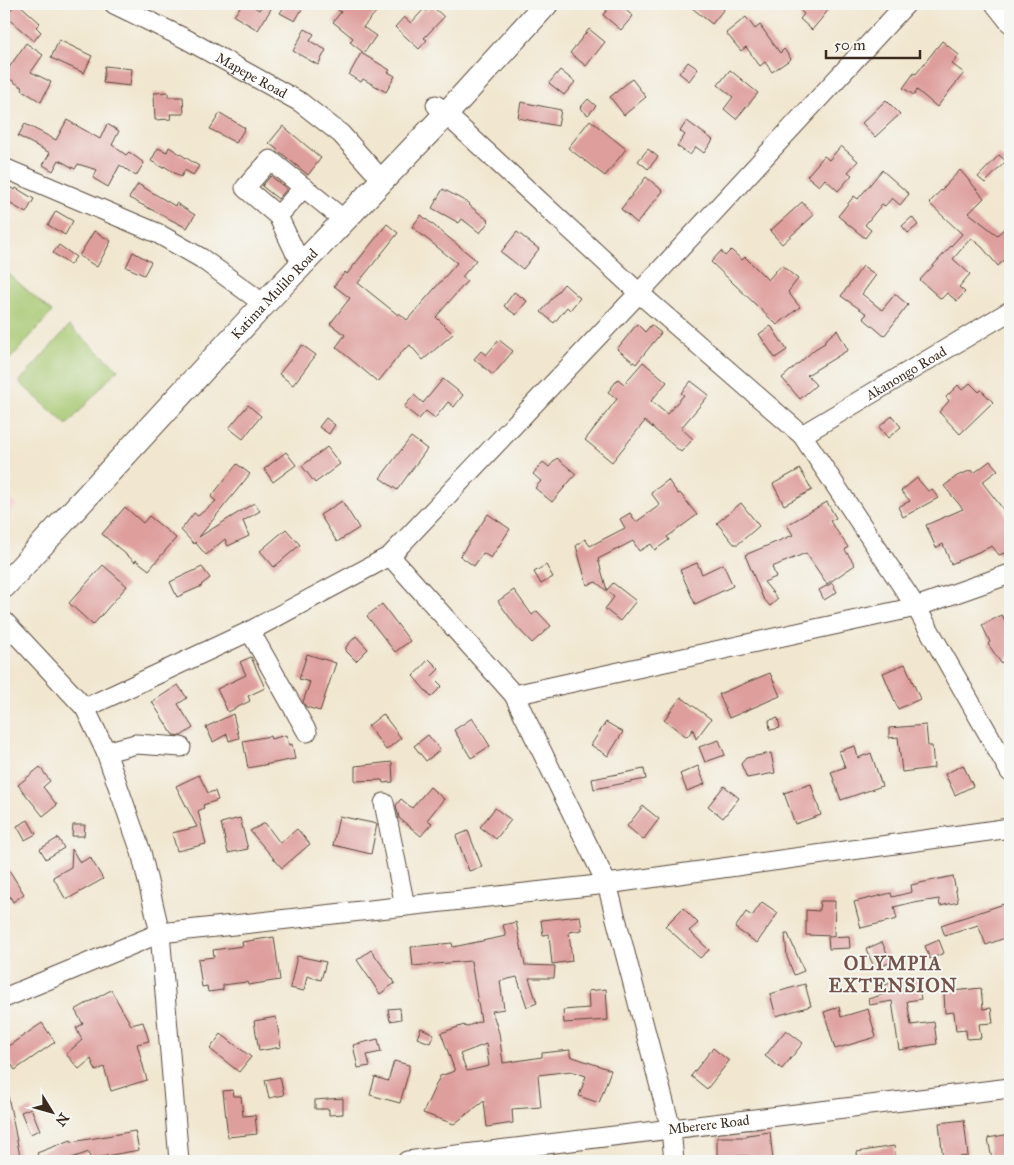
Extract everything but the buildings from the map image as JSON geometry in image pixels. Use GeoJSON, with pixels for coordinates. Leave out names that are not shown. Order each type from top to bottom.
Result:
{"type":"FeatureCollection","features":[{"type":"Feature","properties":{"kind":"main road","name":"Katima Mulilo Road"},"geometry":{"type":"LineString","coordinates":[[339,216],[373,170],[441,110],[528,4]]}},
{"type":"Feature","properties":{"kind":"main road","name":"Katima Mulilo Road"},"geometry":{"type":"LineString","coordinates":[[4,586],[300,257],[546,4]]}},
{"type":"Feature","properties":{"kind":"main road","name":"Katima Mulilo Road"},"geometry":{"type":"LineString","coordinates":[[4,566],[253,296],[300,257]]}},
{"type":"Feature","properties":{"kind":"street","name":"Mapepe Road"},"geometry":{"type":"LineString","coordinates":[[114,4],[186,39],[300,102],[341,134],[373,170]]}},
{"type":"Feature","properties":{"kind":"street"},"geometry":{"type":"LineString","coordinates":[[85,708],[250,631],[390,556],[639,293],[906,4]]}},
{"type":"Feature","properties":{"kind":"street"},"geometry":{"type":"LineString","coordinates":[[995,4],[1010,22]]}},
{"type":"Feature","properties":{"kind":"street"},"geometry":{"type":"LineString","coordinates":[[441,110],[639,293],[802,435],[916,607],[1010,772]]}},
{"type":"Feature","properties":{"kind":"street"},"geometry":{"type":"LineString","coordinates":[[300,257],[278,216],[245,188],[270,160],[339,216]]}},
{"type":"Feature","properties":{"kind":"street"},"geometry":{"type":"LineString","coordinates":[[4,168],[158,233],[201,258],[253,296]]}},
{"type":"Feature","properties":{"kind":"street"},"geometry":{"type":"LineString","coordinates":[[278,216],[304,187]]}},
{"type":"Feature","properties":{"kind":"street","name":"Akanongo Road"},"geometry":{"type":"LineString","coordinates":[[802,435],[1010,311]]}},
{"type":"Feature","properties":{"kind":"street"},"geometry":{"type":"LineString","coordinates":[[390,556],[514,695],[607,884],[671,1129],[674,1161]]}},
{"type":"Feature","properties":{"kind":"street"},"geometry":{"type":"LineString","coordinates":[[514,695],[916,607],[1010,574]]}},
{"type":"Feature","properties":{"kind":"street"},"geometry":{"type":"LineString","coordinates":[[4,621],[85,708],[106,752],[141,852],[160,933],[179,1161]]}},
{"type":"Feature","properties":{"kind":"street"},"geometry":{"type":"LineString","coordinates":[[250,631],[307,732]]}},
{"type":"Feature","properties":{"kind":"street"},"geometry":{"type":"LineString","coordinates":[[106,752],[136,744],[181,748]]}},
{"type":"Feature","properties":{"kind":"street"},"geometry":{"type":"LineString","coordinates":[[384,803],[405,906]]}},
{"type":"Feature","properties":{"kind":"street"},"geometry":{"type":"LineString","coordinates":[[4,998],[160,933],[607,884],[1010,828]]}},
{"type":"Feature","properties":{"kind":"street","name":"Mberere Road"},"geometry":{"type":"LineString","coordinates":[[407,1161],[1010,1088]]}},
{"type":"Feature","properties":{"kind":"shaded area"},"geometry":{"type":"Polygon","coordinates":[[[4,492],[17,505],[4,519],[4,492]]]}},
{"type":"Feature","properties":{"kind":"green space"},"geometry":{"type":"Polygon","coordinates":[[[4,270],[52,312],[4,366],[4,270]]]}},
{"type":"Feature","properties":{"kind":"green space"},"geometry":{"type":"Polygon","coordinates":[[[69,326],[118,369],[67,425],[19,382],[69,326]]]}},
{"type":"Feature","properties":{"kind":"district","name":"OLYMPIA EXTENSION"},"geometry":{"type":"Point","coordinates":[893,974]}}]}
